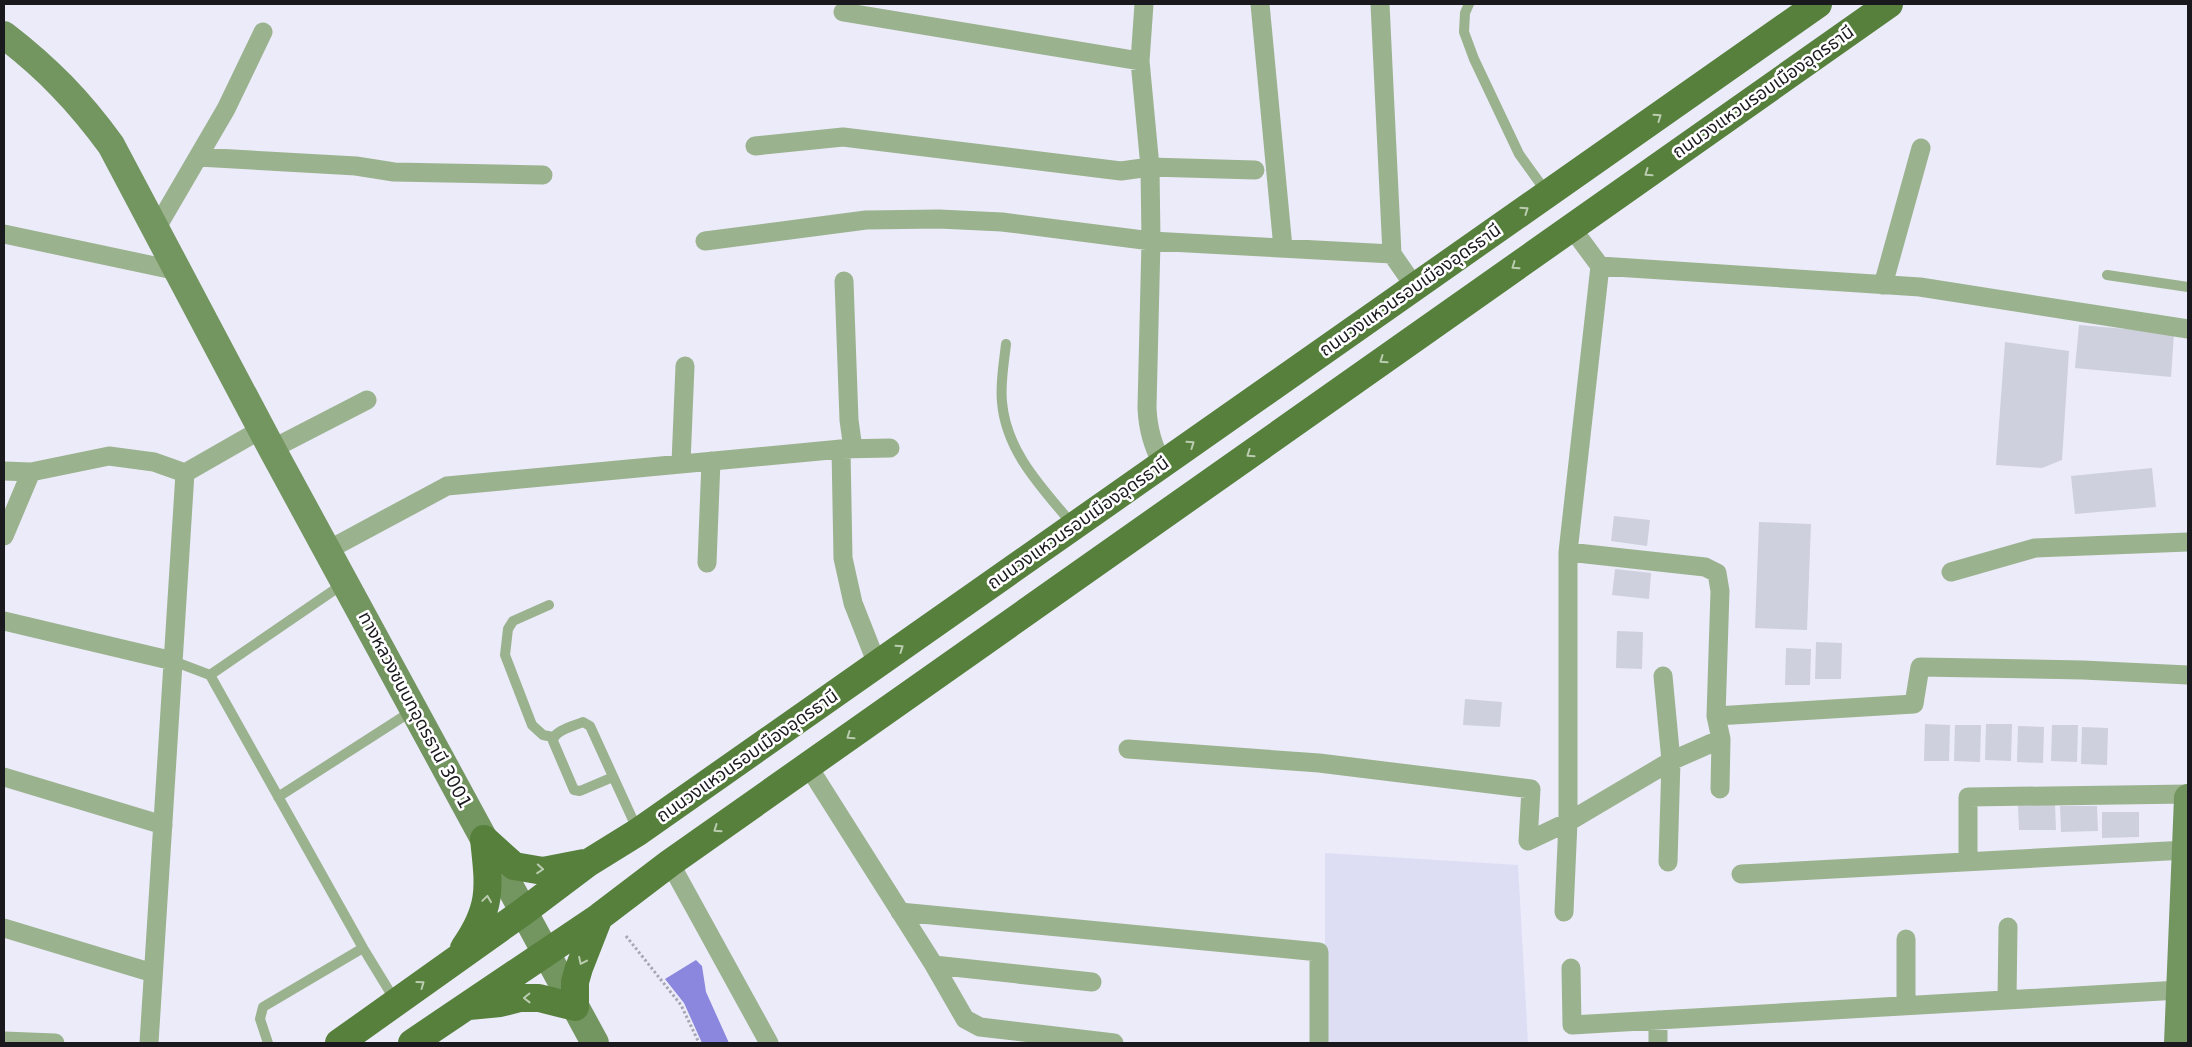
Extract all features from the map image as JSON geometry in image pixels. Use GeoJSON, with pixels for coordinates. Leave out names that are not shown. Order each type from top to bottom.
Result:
{"type":"FeatureCollection","features":[{"type":"Feature","properties":{"kind":"main road","name":"ถนนวงแหวนรอบเมืองอุดรธานี"},"geometry":{"type":"LineString","coordinates":[[339,1043],[523,912],[588,863],[638,832],[1818,4]]}},
{"type":"Feature","properties":{"kind":"main road","name":"ถนนวงแหวนรอบเมืองอุดรธานี"},"geometry":{"type":"LineString","coordinates":[[412,1043],[544,952],[599,917],[670,863],[1888,4]]}},
{"type":"Feature","properties":{"kind":"main road"},"geometry":{"type":"LineString","coordinates":[[484,839],[514,866],[543,870],[588,863]]}},
{"type":"Feature","properties":{"kind":"main road"},"geometry":{"type":"LineString","coordinates":[[458,958],[478,929],[487,904],[488,879],[484,839]]}},
{"type":"Feature","properties":{"kind":"main road"},"geometry":{"type":"LineString","coordinates":[[465,1006],[500,1003],[520,998],[539,998],[575,1007],[576,982],[579,968],[599,917]]}},
{"type":"Feature","properties":{"kind":"street"},"geometry":{"type":"LineString","coordinates":[[1144,4],[1140,61],[1150,167],[1151,241],[1148,428],[1152,444],[1162,464]]}},
{"type":"Feature","properties":{"kind":"street"},"geometry":{"type":"LineString","coordinates":[[1260,4],[1283,248]]}},
{"type":"Feature","properties":{"kind":"street"},"geometry":{"type":"LineString","coordinates":[[1380,4],[1392,254],[1415,287]]}},
{"type":"Feature","properties":{"kind":"street"},"geometry":{"type":"LineString","coordinates":[[843,12],[1140,61]]}},
{"type":"Feature","properties":{"kind":"street"},"geometry":{"type":"LineString","coordinates":[[156,229],[226,109],[263,32]]}},
{"type":"Feature","properties":{"kind":"street","name":"ทางหลวงชนบทอุดรธานี 3001"},"geometry":{"type":"LineString","coordinates":[[4,34],[36,59],[56,78],[94,122],[110,145],[544,952],[595,1043]]}},
{"type":"Feature","properties":{"kind":"street"},"geometry":{"type":"LineString","coordinates":[[755,146],[843,137],[1121,171],[1150,167],[1255,170]]}},
{"type":"Feature","properties":{"kind":"street"},"geometry":{"type":"LineString","coordinates":[[1883,285],[1921,148]]}},
{"type":"Feature","properties":{"kind":"street"},"geometry":{"type":"LineString","coordinates":[[198,157],[356,166],[394,172],[543,175]]}},
{"type":"Feature","properties":{"kind":"street"},"geometry":{"type":"LineString","coordinates":[[705,241],[866,220],[930,220],[1002,222],[1151,241],[1392,254]]}},
{"type":"Feature","properties":{"kind":"street"},"geometry":{"type":"LineString","coordinates":[[1564,912],[1568,822],[1568,552],[1600,266],[1571,227]]}},
{"type":"Feature","properties":{"kind":"street"},"geometry":{"type":"LineString","coordinates":[[4,234],[178,271]]}},
{"type":"Feature","properties":{"kind":"street"},"geometry":{"type":"LineString","coordinates":[[1600,266],[1920,287],[2188,329]]}},
{"type":"Feature","properties":{"kind":"street"},"geometry":{"type":"LineString","coordinates":[[844,281],[849,420],[843,558],[852,602],[877,664]]}},
{"type":"Feature","properties":{"kind":"street"},"geometry":{"type":"LineString","coordinates":[[681,463],[685,366]]}},
{"type":"Feature","properties":{"kind":"street"},"geometry":{"type":"LineString","coordinates":[[4,471],[31,472],[109,456],[154,462],[185,473],[367,400]]}},
{"type":"Feature","properties":{"kind":"street"},"geometry":{"type":"LineString","coordinates":[[328,550],[447,486],[712,460],[847,449],[890,448]]}},
{"type":"Feature","properties":{"kind":"street"},"geometry":{"type":"LineString","coordinates":[[707,563],[712,460]]}},
{"type":"Feature","properties":{"kind":"street"},"geometry":{"type":"LineString","coordinates":[[4,536],[31,472]]}},
{"type":"Feature","properties":{"kind":"street"},"geometry":{"type":"LineString","coordinates":[[149,1043],[185,473]]}},
{"type":"Feature","properties":{"kind":"street"},"geometry":{"type":"LineString","coordinates":[[1951,572],[2035,548],[2188,542]]}},
{"type":"Feature","properties":{"kind":"street"},"geometry":{"type":"LineString","coordinates":[[1568,552],[1705,567],[1718,573],[1720,591],[1716,716],[1721,739],[1720,789]]}},
{"type":"Feature","properties":{"kind":"street"},"geometry":{"type":"LineString","coordinates":[[4,621],[173,661]]}},
{"type":"Feature","properties":{"kind":"street"},"geometry":{"type":"LineString","coordinates":[[1716,716],[1914,704],[1920,668],[2083,670],[2188,675]]}},
{"type":"Feature","properties":{"kind":"street"},"geometry":{"type":"LineString","coordinates":[[1663,676],[1671,761],[1668,862]]}},
{"type":"Feature","properties":{"kind":"street"},"geometry":{"type":"LineString","coordinates":[[1128,749],[1319,763],[1531,789],[1528,841],[1568,822],[1671,761],[1721,739]]}},
{"type":"Feature","properties":{"kind":"street"},"geometry":{"type":"LineString","coordinates":[[808,766],[934,965],[965,1019],[980,1027],[1114,1043]]}},
{"type":"Feature","properties":{"kind":"street"},"geometry":{"type":"LineString","coordinates":[[4,777],[163,825]]}},
{"type":"Feature","properties":{"kind":"street"},"geometry":{"type":"LineString","coordinates":[[1968,860],[1968,797],[2188,794]]}},
{"type":"Feature","properties":{"kind":"street"},"geometry":{"type":"LineString","coordinates":[[2178,1043],[2179,990],[2185,911],[2188,798]]}},
{"type":"Feature","properties":{"kind":"street"},"geometry":{"type":"LineString","coordinates":[[1742,874],[1968,860],[2186,850]]}},
{"type":"Feature","properties":{"kind":"street"},"geometry":{"type":"LineString","coordinates":[[670,863],[769,1043]]}},
{"type":"Feature","properties":{"kind":"street"},"geometry":{"type":"LineString","coordinates":[[900,912],[1319,952],[1319,1043]]}},
{"type":"Feature","properties":{"kind":"street"},"geometry":{"type":"LineString","coordinates":[[2007,1000],[2008,927]]}},
{"type":"Feature","properties":{"kind":"street"},"geometry":{"type":"LineString","coordinates":[[4,928],[153,973]]}},
{"type":"Feature","properties":{"kind":"street"},"geometry":{"type":"LineString","coordinates":[[1906,939],[1906,1006]]}},
{"type":"Feature","properties":{"kind":"street"},"geometry":{"type":"LineString","coordinates":[[934,965],[1092,982]]}},
{"type":"Feature","properties":{"kind":"street"},"geometry":{"type":"LineString","coordinates":[[1571,968],[1572,1025],[2179,990]]}},
{"type":"Feature","properties":{"kind":"street"},"geometry":{"type":"LineString","coordinates":[[1658,1020],[1658,1043]]}},
{"type":"Feature","properties":{"kind":"street"},"geometry":{"type":"LineString","coordinates":[[4,1041],[55,1043]]}},
{"type":"Feature","properties":{"kind":"lane"},"geometry":{"type":"LineString","coordinates":[[1469,4],[1465,13],[1464,32],[1474,59],[1519,154],[1548,194]]}},
{"type":"Feature","properties":{"kind":"lane"},"geometry":{"type":"LineString","coordinates":[[2107,275],[2188,287]]}},
{"type":"Feature","properties":{"kind":"lane"},"geometry":{"type":"LineString","coordinates":[[1006,344],[1002,402],[1007,427],[1024,466],[1074,526]]}},
{"type":"Feature","properties":{"kind":"lane"},"geometry":{"type":"LineString","coordinates":[[210,675],[346,582]]}},
{"type":"Feature","properties":{"kind":"lane"},"geometry":{"type":"LineString","coordinates":[[548,605],[513,621],[508,629],[505,648],[532,725],[544,735],[553,737]]}},
{"type":"Feature","properties":{"kind":"lane"},"geometry":{"type":"LineString","coordinates":[[173,661],[210,675],[363,948],[396,1002]]}},
{"type":"Feature","properties":{"kind":"lane"},"geometry":{"type":"LineString","coordinates":[[278,796],[415,709]]}},
{"type":"Feature","properties":{"kind":"lane"},"geometry":{"type":"LineString","coordinates":[[553,737],[583,722],[590,726],[638,832]]}},
{"type":"Feature","properties":{"kind":"lane"},"geometry":{"type":"LineString","coordinates":[[553,737],[574,790],[580,791],[613,777]]}},
{"type":"Feature","properties":{"kind":"lane"},"geometry":{"type":"LineString","coordinates":[[268,1043],[260,1019],[263,1007],[363,948]]}},
{"type":"Feature","properties":{"kind":"path"},"geometry":{"type":"LineString","coordinates":[[626,936],[681,1005],[699,1043]]}},
{"type":"Feature","properties":{"kind":"shaded area"},"geometry":{"type":"Polygon","coordinates":[[[1325,853],[1518,865],[1528,1043],[1325,1043],[1325,853]]]}},
{"type":"Feature","properties":{"kind":"shaded area"},"geometry":{"type":"Polygon","coordinates":[[[696,960],[702,966],[706,992],[729,1043],[702,1043],[684,1003],[665,979],[696,960]]]}},
{"type":"Feature","properties":{"kind":"building"},"geometry":{"type":"Polygon","coordinates":[[[2079,325],[2174,333],[2171,377],[2075,368],[2079,325]]]}},
{"type":"Feature","properties":{"kind":"building"},"geometry":{"type":"Polygon","coordinates":[[[2005,342],[2069,351],[2062,460],[2042,468],[1996,465],[2005,342]]]}},
{"type":"Feature","properties":{"kind":"building"},"geometry":{"type":"Polygon","coordinates":[[[2152,468],[2156,507],[2075,514],[2071,476],[2152,468]]]}},
{"type":"Feature","properties":{"kind":"building"},"geometry":{"type":"Polygon","coordinates":[[[1614,516],[1650,520],[1647,546],[1611,541],[1614,516]]]}},
{"type":"Feature","properties":{"kind":"building"},"geometry":{"type":"Polygon","coordinates":[[[1759,522],[1811,524],[1807,630],[1755,628],[1759,522]]]}},
{"type":"Feature","properties":{"kind":"building"},"geometry":{"type":"Polygon","coordinates":[[[1615,569],[1651,573],[1649,599],[1612,595],[1615,569]]]}},
{"type":"Feature","properties":{"kind":"building"},"geometry":{"type":"Polygon","coordinates":[[[1617,631],[1643,632],[1642,669],[1616,668],[1617,631]]]}},
{"type":"Feature","properties":{"kind":"building"},"geometry":{"type":"Polygon","coordinates":[[[1816,642],[1842,643],[1841,679],[1815,679],[1816,642]]]}},
{"type":"Feature","properties":{"kind":"building"},"geometry":{"type":"Polygon","coordinates":[[[1786,648],[1811,649],[1810,685],[1785,685],[1786,648]]]}},
{"type":"Feature","properties":{"kind":"building"},"geometry":{"type":"Polygon","coordinates":[[[1465,699],[1502,702],[1500,727],[1463,725],[1465,699]]]}},
{"type":"Feature","properties":{"kind":"building"},"geometry":{"type":"Polygon","coordinates":[[[1925,724],[1950,725],[1949,761],[1924,761],[1925,724]]]}},
{"type":"Feature","properties":{"kind":"building"},"geometry":{"type":"Polygon","coordinates":[[[1986,724],[2012,724],[2011,761],[1985,760],[1986,724]]]}},
{"type":"Feature","properties":{"kind":"building"},"geometry":{"type":"Polygon","coordinates":[[[1955,725],[1981,725],[1980,762],[1954,761],[1955,725]]]}},
{"type":"Feature","properties":{"kind":"building"},"geometry":{"type":"Polygon","coordinates":[[[2052,725],[2078,725],[2077,762],[2051,761],[2052,725]]]}},
{"type":"Feature","properties":{"kind":"building"},"geometry":{"type":"Polygon","coordinates":[[[2018,726],[2044,727],[2043,763],[2017,762],[2018,726]]]}},
{"type":"Feature","properties":{"kind":"building"},"geometry":{"type":"Polygon","coordinates":[[[2082,727],[2108,728],[2107,765],[2081,764],[2082,727]]]}},
{"type":"Feature","properties":{"kind":"building"},"geometry":{"type":"Polygon","coordinates":[[[2055,804],[2056,830],[2019,830],[2018,805],[2055,804]]]}},
{"type":"Feature","properties":{"kind":"building"},"geometry":{"type":"Polygon","coordinates":[[[2060,806],[2097,806],[2098,831],[2061,832],[2060,806]]]}},
{"type":"Feature","properties":{"kind":"building"},"geometry":{"type":"Polygon","coordinates":[[[2102,812],[2139,812],[2139,837],[2102,838],[2102,812]]]}}]}
